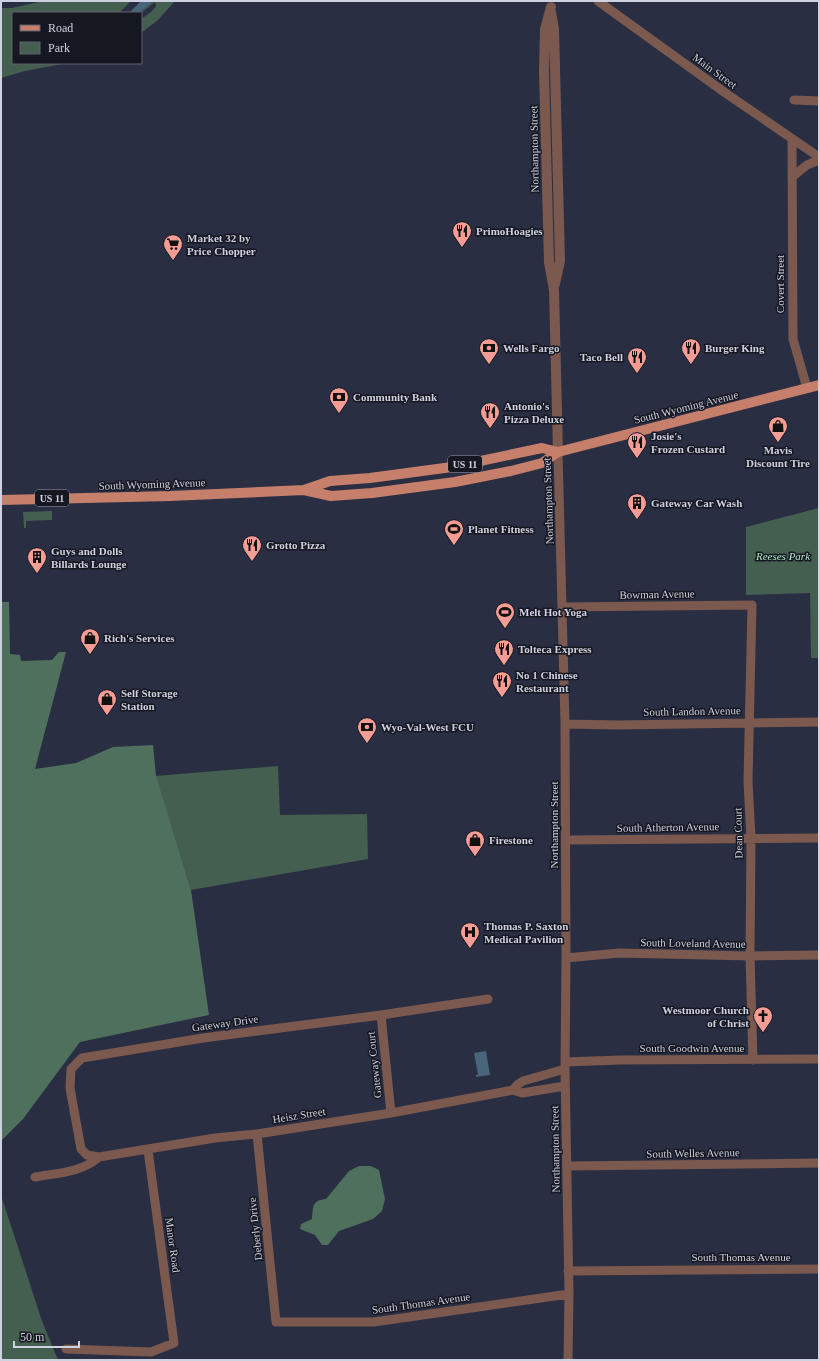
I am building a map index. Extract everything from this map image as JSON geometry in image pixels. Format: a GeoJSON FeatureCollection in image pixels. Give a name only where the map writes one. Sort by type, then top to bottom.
{"type":"FeatureCollection","features":[{"type":"Feature","properties":{"kind":"main road","name":"South Wyoming Avenue"},"geometry":{"type":"LineString","coordinates":[[1,500],[170,496],[304,490],[331,496],[372,493],[434,485],[480,477],[542,463],[558,452],[819,385]]}},
{"type":"Feature","properties":{"kind":"main road","name":"South Wyoming Avenue"},"geometry":{"type":"LineString","coordinates":[[304,490],[330,481],[370,478],[446,468],[542,448],[558,452]]}},
{"type":"Feature","properties":{"kind":"street","name":"Main Street"},"geometry":{"type":"LineString","coordinates":[[598,1],[819,159]]}},
{"type":"Feature","properties":{"kind":"street","name":"Northampton Street"},"geometry":{"type":"LineString","coordinates":[[551,4],[554,29],[560,262],[554,290],[565,724],[565,1086],[569,1294],[568,1360]]}},
{"type":"Feature","properties":{"kind":"street"},"geometry":{"type":"LineString","coordinates":[[794,100],[819,100]]}},
{"type":"Feature","properties":{"kind":"street","name":"Covert Street"},"geometry":{"type":"LineString","coordinates":[[792,140],[793,338],[807,388]]}},
{"type":"Feature","properties":{"kind":"street"},"geometry":{"type":"LineString","coordinates":[[792,177],[807,165],[819,159]]}},
{"type":"Feature","properties":{"kind":"street","name":"Bowman Avenue"},"geometry":{"type":"LineString","coordinates":[[563,607],[752,605]]}},
{"type":"Feature","properties":{"kind":"street","name":"Dean Court"},"geometry":{"type":"LineString","coordinates":[[752,605],[748,781],[751,838],[750,956],[753,1060]]}},
{"type":"Feature","properties":{"kind":"street","name":"South Landon Avenue"},"geometry":{"type":"LineString","coordinates":[[565,724],[618,725],[819,722]]}},
{"type":"Feature","properties":{"kind":"street","name":"South Atherton Avenue"},"geometry":{"type":"LineString","coordinates":[[566,840],[819,838]]}},
{"type":"Feature","properties":{"kind":"street","name":"South Loveland Avenue"},"geometry":{"type":"LineString","coordinates":[[566,958],[619,953],[750,956],[819,955]]}},
{"type":"Feature","properties":{"kind":"street","name":"Gateway Drive"},"geometry":{"type":"LineString","coordinates":[[98,1157],[87,1155],[81,1149],[70,1088],[71,1069],[82,1058],[203,1038],[381,1015],[488,999]]}},
{"type":"Feature","properties":{"kind":"street","name":"Gateway Court"},"geometry":{"type":"LineString","coordinates":[[381,1015],[391,1113]]}},
{"type":"Feature","properties":{"kind":"street","name":"South Goodwin Avenue"},"geometry":{"type":"LineString","coordinates":[[565,1065],[620,1060],[819,1059]]}},
{"type":"Feature","properties":{"kind":"street","name":"Heisz Street"},"geometry":{"type":"LineString","coordinates":[[35,1177],[78,1170],[92,1163],[98,1157],[215,1138],[257,1134],[391,1113],[513,1090],[523,1081],[565,1065]]}},
{"type":"Feature","properties":{"kind":"street"},"geometry":{"type":"LineString","coordinates":[[513,1090],[522,1093],[565,1086]]}},
{"type":"Feature","properties":{"kind":"street","name":"Deberly Drive"},"geometry":{"type":"LineString","coordinates":[[257,1134],[276,1322]]}},
{"type":"Feature","properties":{"kind":"street","name":"Manor Road"},"geometry":{"type":"LineString","coordinates":[[66,1349],[151,1352],[174,1343],[148,1150]]}},
{"type":"Feature","properties":{"kind":"street","name":"South Welles Avenue"},"geometry":{"type":"LineString","coordinates":[[567,1166],[819,1163]]}},
{"type":"Feature","properties":{"kind":"street","name":"South Thomas Avenue"},"geometry":{"type":"LineString","coordinates":[[568,1271],[819,1269]]}},
{"type":"Feature","properties":{"kind":"street","name":"South Thomas Avenue"},"geometry":{"type":"LineString","coordinates":[[276,1322],[374,1322],[569,1294]]}},
{"type":"Feature","properties":{"kind":"green space"},"geometry":{"type":"Polygon","coordinates":[[[43,1],[131,1],[120,12],[12,12],[12,64],[63,64],[25,71],[1,78],[1,8],[12,8],[43,1]]]}},
{"type":"Feature","properties":{"kind":"green space"},"geometry":{"type":"Polygon","coordinates":[[[153,1],[175,1],[158,20],[142,32],[142,18],[151,12],[156,6],[155,2],[142,12],[140,12],[153,1]]]}},
{"type":"Feature","properties":{"kind":"green space","name":"Reeses Park"},"geometry":{"type":"Polygon","coordinates":[[[819,508],[819,658],[811,658],[810,593],[746,595],[746,527],[819,508]]]}},
{"type":"Feature","properties":{"kind":"green space"},"geometry":{"type":"Polygon","coordinates":[[[52,511],[52,520],[26,521],[26,528],[24,528],[23,512],[52,511]]]}},
{"type":"Feature","properties":{"kind":"green space"},"geometry":{"type":"Polygon","coordinates":[[[1,602],[9,602],[10,654],[20,655],[21,661],[52,660],[59,652],[66,652],[35,769],[76,763],[113,747],[153,745],[156,776],[191,890],[209,1015],[80,1042],[23,1119],[1,1141],[1,602]]]}},
{"type":"Feature","properties":{"kind":"green space"},"geometry":{"type":"Polygon","coordinates":[[[278,766],[280,815],[367,814],[368,859],[191,890],[155,776],[278,766]]]}},
{"type":"Feature","properties":{"kind":"green space"},"geometry":{"type":"Polygon","coordinates":[[[359,1166],[371,1166],[379,1170],[385,1199],[382,1211],[373,1219],[339,1231],[328,1245],[322,1245],[315,1235],[300,1229],[301,1224],[312,1219],[314,1205],[318,1201],[326,1199],[349,1171],[359,1166]]]}},
{"type":"Feature","properties":{"kind":"green space"},"geometry":{"type":"Polygon","coordinates":[[[1,1195],[42,1321],[58,1360],[1,1360],[1,1195]]]}},
{"type":"Feature","properties":{"kind":"water"},"geometry":{"type":"Polygon","coordinates":[[[141,1],[153,1],[140,12],[130,12],[141,1]]]}},
{"type":"Feature","properties":{"kind":"water"},"geometry":{"type":"Polygon","coordinates":[[[486,1051],[490,1075],[476,1077],[478,1074],[474,1053],[486,1051]]]}},
{"type":"Feature","properties":{"kind":"place","name":"PrimoHoagies"},"geometry":{"type":"Point","coordinates":[462,248]}},
{"type":"Feature","properties":{"kind":"place","name":"Market 32 by Price Chopper"},"geometry":{"type":"Point","coordinates":[173,261]}},
{"type":"Feature","properties":{"kind":"place","name":"Wells Fargo"},"geometry":{"type":"Point","coordinates":[489,365]}},
{"type":"Feature","properties":{"kind":"place","name":"Burger King"},"geometry":{"type":"Point","coordinates":[691,365]}},
{"type":"Feature","properties":{"kind":"place","name":"Taco Bell"},"geometry":{"type":"Point","coordinates":[637,374]}},
{"type":"Feature","properties":{"kind":"place","name":"Community Bank"},"geometry":{"type":"Point","coordinates":[339,414]}},
{"type":"Feature","properties":{"kind":"place","name":"Antonio's Pizza Deluxe"},"geometry":{"type":"Point","coordinates":[490,429]}},
{"type":"Feature","properties":{"kind":"place","name":"Mavis Discount Tire"},"geometry":{"type":"Point","coordinates":[778,443]}},
{"type":"Feature","properties":{"kind":"place","name":"Josie's Frozen Custard"},"geometry":{"type":"Point","coordinates":[637,459]}},
{"type":"Feature","properties":{"kind":"place","name":"Gateway Car Wash"},"geometry":{"type":"Point","coordinates":[637,520]}},
{"type":"Feature","properties":{"kind":"place","name":"Planet Fitness"},"geometry":{"type":"Point","coordinates":[454,546]}},
{"type":"Feature","properties":{"kind":"place","name":"Grotto Pizza"},"geometry":{"type":"Point","coordinates":[252,562]}},
{"type":"Feature","properties":{"kind":"place","name":"Guys and Dolls Billards Lounge"},"geometry":{"type":"Point","coordinates":[37,574]}},
{"type":"Feature","properties":{"kind":"place","name":"Melt Hot Yoga"},"geometry":{"type":"Point","coordinates":[505,629]}},
{"type":"Feature","properties":{"kind":"place","name":"Rich's Services"},"geometry":{"type":"Point","coordinates":[90,655]}},
{"type":"Feature","properties":{"kind":"place","name":"Tolteca Express"},"geometry":{"type":"Point","coordinates":[504,666]}},
{"type":"Feature","properties":{"kind":"place","name":"No 1 Chinese Restaurant"},"geometry":{"type":"Point","coordinates":[502,698]}},
{"type":"Feature","properties":{"kind":"place","name":"Self Storage Station"},"geometry":{"type":"Point","coordinates":[107,716]}},
{"type":"Feature","properties":{"kind":"place","name":"Wyo-Val-West FCU"},"geometry":{"type":"Point","coordinates":[367,744]}},
{"type":"Feature","properties":{"kind":"place","name":"Firestone"},"geometry":{"type":"Point","coordinates":[475,857]}},
{"type":"Feature","properties":{"kind":"place","name":"Thomas P. Saxton Medical Pavilion"},"geometry":{"type":"Point","coordinates":[470,949]}},
{"type":"Feature","properties":{"kind":"place","name":"Westmoor Church of Christ"},"geometry":{"type":"Point","coordinates":[763,1033]}}]}
